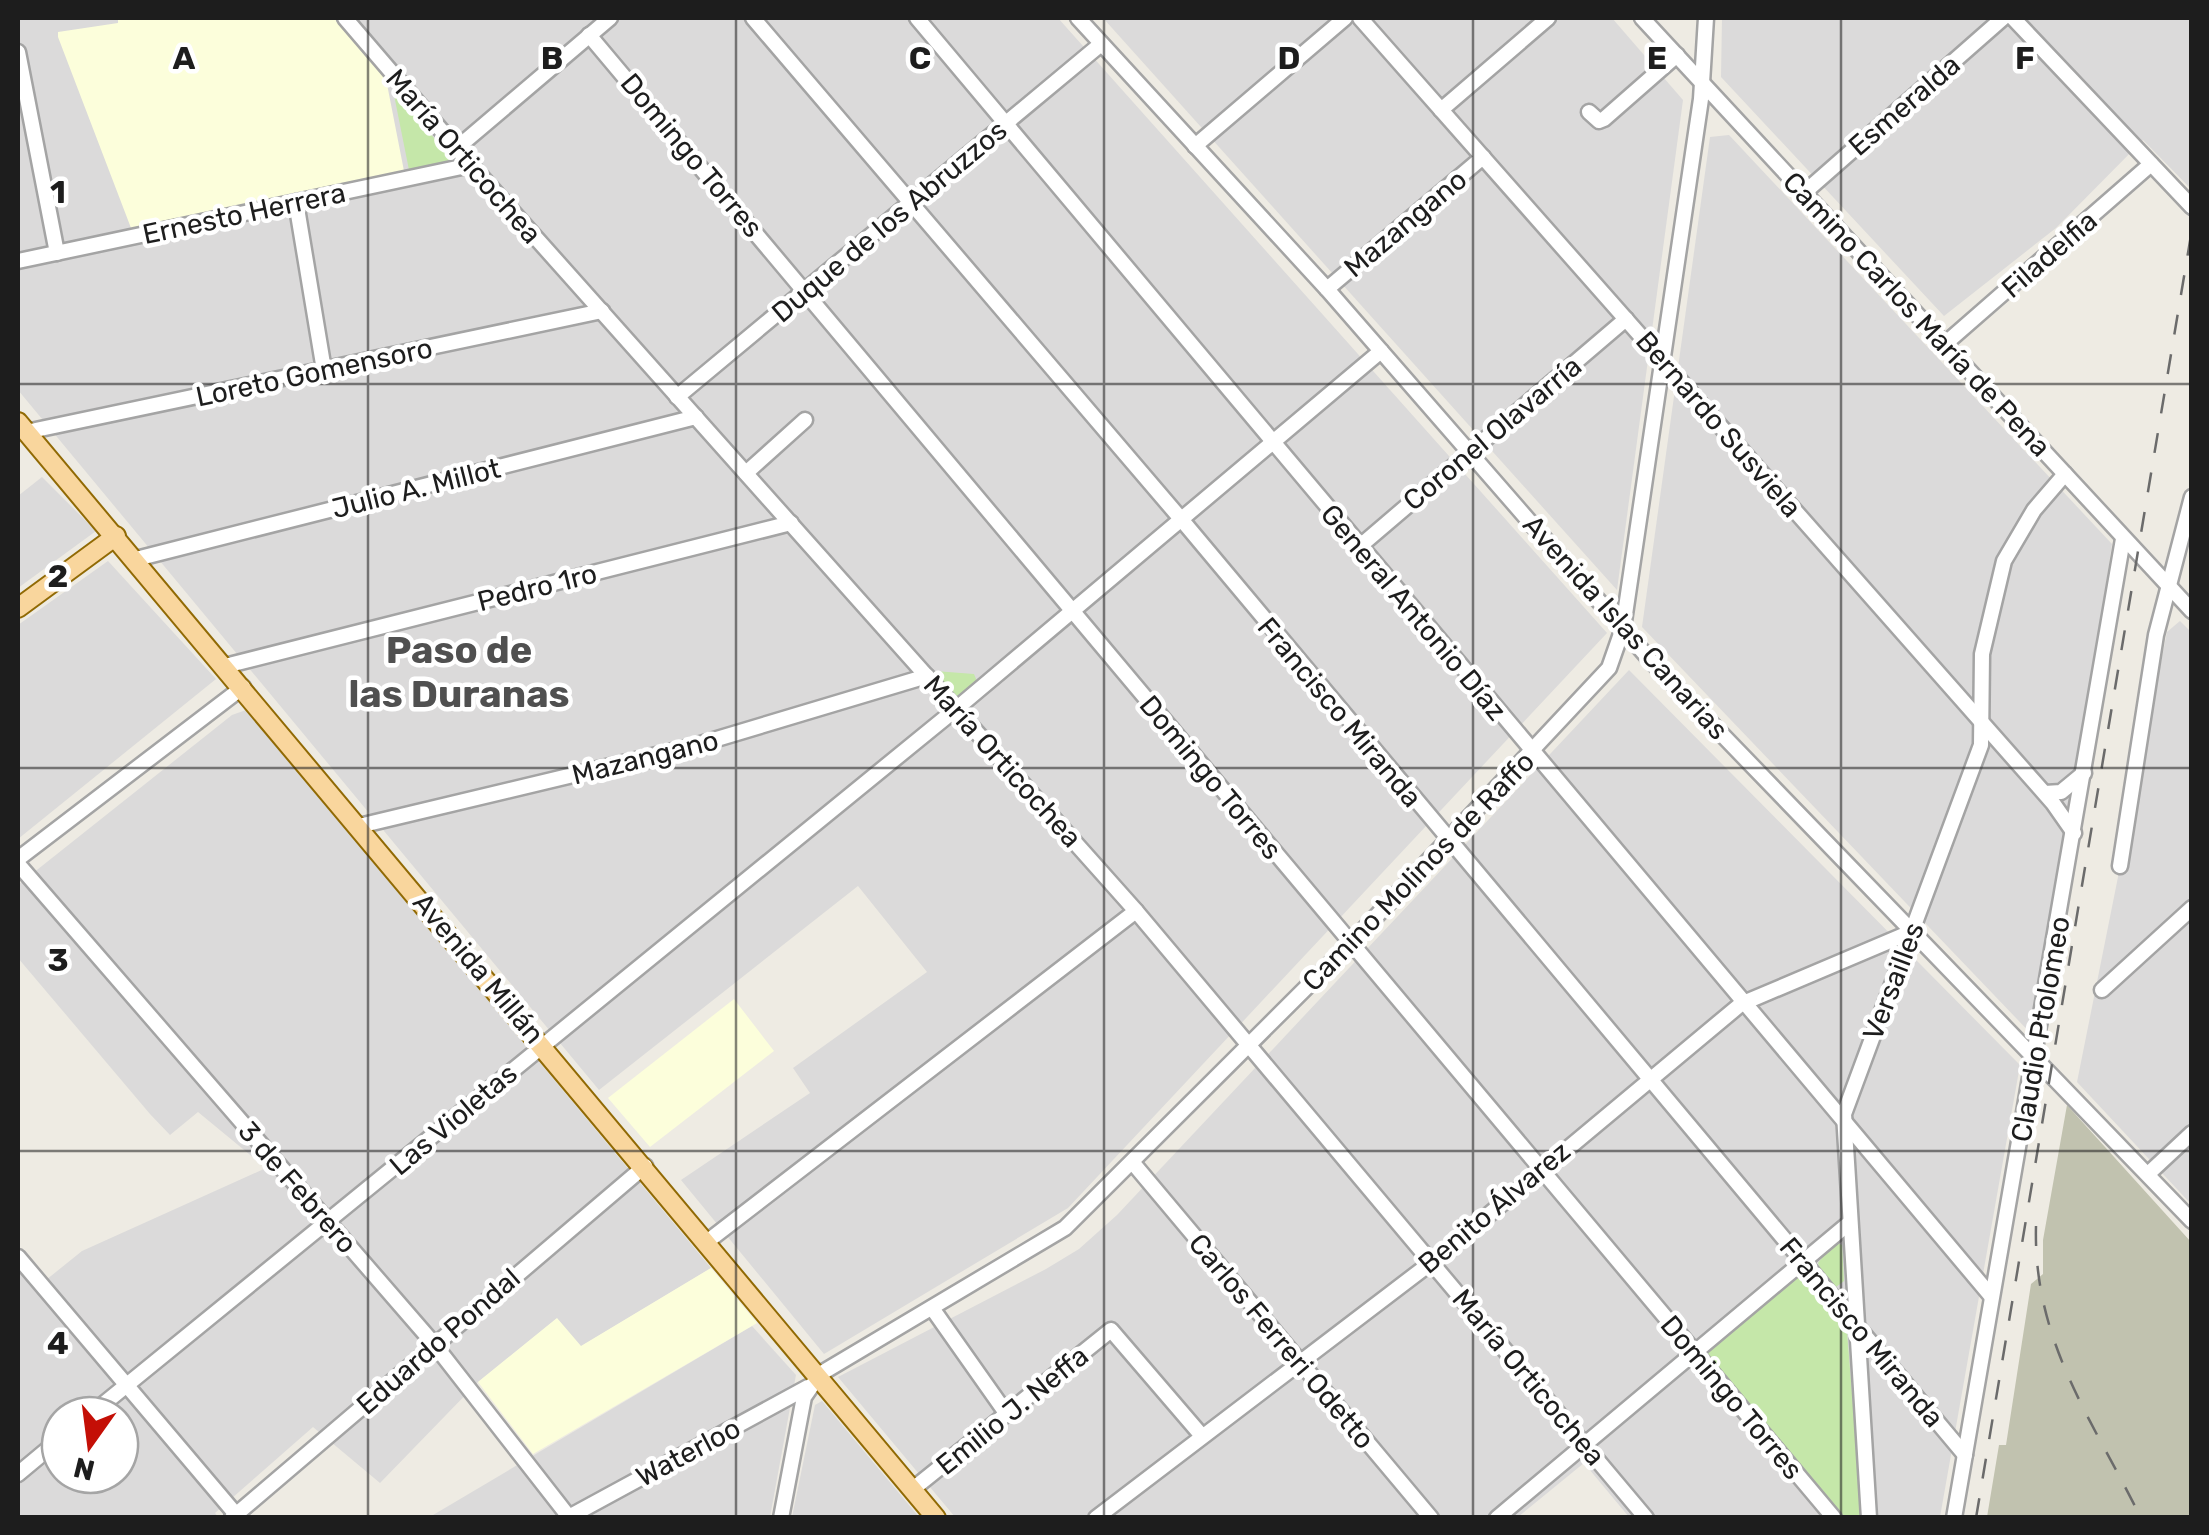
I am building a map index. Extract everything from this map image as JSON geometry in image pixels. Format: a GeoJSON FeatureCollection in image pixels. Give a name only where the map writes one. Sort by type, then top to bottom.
{"type":"FeatureCollection","features":[{"type":"Feature","properties":{"kind":"main road","name":"Avenida Millán"},"geometry":{"type":"LineString","coordinates":[[22,427],[708,1240],[814,1381],[936,1518]]}},
{"type":"Feature","properties":{"kind":"main road"},"geometry":{"type":"LineString","coordinates":[[18,608],[116,536]]}},
{"type":"Feature","properties":{"kind":"street","name":"María Orticochea"},"geometry":{"type":"LineString","coordinates":[[345,18],[470,165],[1136,912],[1646,1518]]}},
{"type":"Feature","properties":{"kind":"street"},"geometry":{"type":"LineString","coordinates":[[457,148],[610,18]]}},
{"type":"Feature","properties":{"kind":"street","name":"Francisco Miranda"},"geometry":{"type":"LineString","coordinates":[[753,18],[1181,519],[1447,842],[1965,1455]]}},
{"type":"Feature","properties":{"kind":"street","name":"General Antonio Díaz"},"geometry":{"type":"LineString","coordinates":[[917,18],[1844,1127],[1991,1296]]}},
{"type":"Feature","properties":{"kind":"street","name":"Avenida Islas Canarias"},"geometry":{"type":"LineString","coordinates":[[1078,18],[1327,290],[1623,628],[2192,1220]]}},
{"type":"Feature","properties":{"kind":"street"},"geometry":{"type":"LineString","coordinates":[[1194,146],[1345,18]]}},
{"type":"Feature","properties":{"kind":"street","name":"Bernardo Susviela"},"geometry":{"type":"LineString","coordinates":[[1360,18],[1982,722],[2074,834]]}},
{"type":"Feature","properties":{"kind":"street"},"geometry":{"type":"LineString","coordinates":[[1442,110],[1548,18]]}},
{"type":"Feature","properties":{"kind":"street","name":"Camino Carlos María de Pena"},"geometry":{"type":"LineString","coordinates":[[1642,18],[2192,611]]}},
{"type":"Feature","properties":{"kind":"street","name":"Camino Molinos de Raffo"},"geometry":{"type":"LineString","coordinates":[[814,1381],[1065,1228],[1350,944],[1609,668],[1623,628],[1663,361],[1703,82],[1706,18]]}},
{"type":"Feature","properties":{"kind":"street","name":"Esmeralda"},"geometry":{"type":"LineString","coordinates":[[1804,192],[2003,18]]}},
{"type":"Feature","properties":{"kind":"street"},"geometry":{"type":"LineString","coordinates":[[2013,18],[2192,207]]}},
{"type":"Feature","properties":{"kind":"street","name":"Domingo Torres"},"geometry":{"type":"LineString","coordinates":[[590,35],[1834,1518]]}},
{"type":"Feature","properties":{"kind":"street","name":"Duque de los Abruzzos"},"geometry":{"type":"LineString","coordinates":[[677,397],[1100,44]]}},
{"type":"Feature","properties":{"kind":"street"},"geometry":{"type":"LineString","coordinates":[[18,52],[56,253]]}},
{"type":"Feature","properties":{"kind":"street"},"geometry":{"type":"LineString","coordinates":[[1588,112],[1599,122],[1604,120],[1677,55]]}},
{"type":"Feature","properties":{"kind":"street","name":"Mazangano"},"geometry":{"type":"LineString","coordinates":[[1327,290],[1483,157]]}},
{"type":"Feature","properties":{"kind":"street","name":"Filadelfia"},"geometry":{"type":"LineString","coordinates":[[1946,343],[2151,164]]}},
{"type":"Feature","properties":{"kind":"street","name":"Ernesto Herrera"},"geometry":{"type":"LineString","coordinates":[[18,261],[470,165]]}},
{"type":"Feature","properties":{"kind":"street"},"geometry":{"type":"LineString","coordinates":[[296,202],[324,370]]}},
{"type":"Feature","properties":{"kind":"street","name":"Loreto Gomensoro"},"geometry":{"type":"LineString","coordinates":[[22,427],[602,312]]}},
{"type":"Feature","properties":{"kind":"street","name":"Coronel Olavarría"},"geometry":{"type":"LineString","coordinates":[[1359,547],[1626,319]]}},
{"type":"Feature","properties":{"kind":"street"},"geometry":{"type":"LineString","coordinates":[[956,709],[1381,351]]}},
{"type":"Feature","properties":{"kind":"street","name":"Julio A. Millot"},"geometry":{"type":"LineString","coordinates":[[136,559],[696,418]]}},
{"type":"Feature","properties":{"kind":"street"},"geometry":{"type":"LineString","coordinates":[[746,473],[805,420]]}},
{"type":"Feature","properties":{"kind":"street","name":"Versailles"},"geometry":{"type":"LineString","coordinates":[[1869,1518],[1848,1224],[1844,1127],[1850,1092],[1981,746],[1982,654],[2000,573],[2034,510],[2065,474]]}},
{"type":"Feature","properties":{"kind":"street"},"geometry":{"type":"LineString","coordinates":[[2120,866],[2168,584],[2192,497]]}},
{"type":"Feature","properties":{"kind":"street","name":"Pedro 1ro"},"geometry":{"type":"LineString","coordinates":[[225,666],[791,523]]}},
{"type":"Feature","properties":{"kind":"street","name":"Claudio Ptolomeo"},"geometry":{"type":"LineString","coordinates":[[1954,1518],[2123,540]]}},
{"type":"Feature","properties":{"kind":"street","name":"Mazangano"},"geometry":{"type":"LineString","coordinates":[[359,826],[690,748],[927,676]]}},
{"type":"Feature","properties":{"kind":"street"},"geometry":{"type":"LineString","coordinates":[[18,862],[242,687]]}},
{"type":"Feature","properties":{"kind":"street","name":"Las Violetas"},"geometry":{"type":"LineString","coordinates":[[115,1395],[956,709]]}},
{"type":"Feature","properties":{"kind":"street"},"geometry":{"type":"LineString","coordinates":[[2045,794],[2061,792],[2084,772]]}},
{"type":"Feature","properties":{"kind":"street","name":"3 de Febrero"},"geometry":{"type":"LineString","coordinates":[[18,862],[434,1344],[568,1517]]}},
{"type":"Feature","properties":{"kind":"street"},"geometry":{"type":"LineString","coordinates":[[2102,990],[2192,908]]}},
{"type":"Feature","properties":{"kind":"street"},"geometry":{"type":"LineString","coordinates":[[708,1240],[1136,912]]}},
{"type":"Feature","properties":{"kind":"street","name":"Benito Álvarez"},"geometry":{"type":"LineString","coordinates":[[1096,1518],[1432,1262],[1741,1004],[1912,932]]}},
{"type":"Feature","properties":{"kind":"street"},"geometry":{"type":"LineString","coordinates":[[2148,1174],[2192,1133]]}},
{"type":"Feature","properties":{"kind":"street","name":"Carlos Ferreri Odetto"},"geometry":{"type":"LineString","coordinates":[[1133,1163],[1430,1518]]}},
{"type":"Feature","properties":{"kind":"street","name":"Eduardo Pondal"},"geometry":{"type":"LineString","coordinates":[[236,1516],[645,1166]]}},
{"type":"Feature","properties":{"kind":"street"},"geometry":{"type":"LineString","coordinates":[[1497,1518],[1848,1224]]}},
{"type":"Feature","properties":{"kind":"street"},"geometry":{"type":"LineString","coordinates":[[18,1257],[236,1516]]}},
{"type":"Feature","properties":{"kind":"street"},"geometry":{"type":"LineString","coordinates":[[932,1308],[1006,1413]]}},
{"type":"Feature","properties":{"kind":"street","name":"Emilio J. Neffa"},"geometry":{"type":"LineString","coordinates":[[913,1489],[1111,1330],[1202,1436]]}},
{"type":"Feature","properties":{"kind":"street"},"geometry":{"type":"LineString","coordinates":[[781,1518],[814,1381]]}},
{"type":"Feature","properties":{"kind":"street","name":"Waterloo"},"geometry":{"type":"LineString","coordinates":[[568,1517],[814,1381]]}},
{"type":"Feature","properties":{"kind":"street"},"geometry":{"type":"LineString","coordinates":[[18,1474],[40,1456]]}},
{"type":"Feature","properties":{"kind":"shaded area"},"geometry":{"type":"Polygon","coordinates":[[[18,18],[1058,18],[1607,633],[1068,1208],[824,1354],[681,1180],[810,1093],[793,1068],[927,972],[858,886],[599,1090],[18,390],[18,18]]]}},
{"type":"Feature","properties":{"kind":"shaded area"},"geometry":{"type":"Polygon","coordinates":[[[118,18],[334,18],[386,79],[404,171],[131,228],[58,37],[58,32],[118,23],[118,18]]]}},
{"type":"Feature","properties":{"kind":"shaded area"},"geometry":{"type":"Polygon","coordinates":[[[1103,18],[1612,18],[1683,100],[1617,590],[1103,18]]]}},
{"type":"Feature","properties":{"kind":"shaded area"},"geometry":{"type":"Polygon","coordinates":[[[1722,18],[2191,18],[2191,189],[2143,140],[2056,228],[1944,316],[1721,77],[1722,18]]]}},
{"type":"Feature","properties":{"kind":"shaded area"},"geometry":{"type":"Polygon","coordinates":[[[1729,135],[2112,544],[2038,1041],[1642,627],[1710,137],[1729,135]]]}},
{"type":"Feature","properties":{"kind":"shaded area"},"geometry":{"type":"Polygon","coordinates":[[[42,477],[96,531],[18,588],[18,496],[42,477]]]}},
{"type":"Feature","properties":{"kind":"shaded area"},"geometry":{"type":"Polygon","coordinates":[[[108,561],[216,679],[18,839],[18,625],[108,561]]]}},
{"type":"Feature","properties":{"kind":"shaded area"},"geometry":{"type":"Polygon","coordinates":[[[2180,621],[2192,633],[2191,1204],[2077,1082],[2167,632],[2180,621]]]}},
{"type":"Feature","properties":{"kind":"shaded area"},"geometry":{"type":"Polygon","coordinates":[[[1629,670],[2020,1065],[1940,1517],[1629,1517],[1584,1463],[1518,1517],[955,1517],[838,1377],[1079,1249],[1117,1215],[1629,670]]]}},
{"type":"Feature","properties":{"kind":"shaded area"},"geometry":{"type":"Polygon","coordinates":[[[246,710],[711,1268],[580,1347],[556,1319],[478,1382],[380,1483],[313,1427],[215,1513],[218,1517],[18,1518],[18,1259],[41,1284],[82,1251],[266,1168],[198,1112],[170,1135],[150,1114],[18,958],[18,885],[232,715],[246,710]]]}},
{"type":"Feature","properties":{"kind":"shaded area"},"geometry":{"type":"Polygon","coordinates":[[[734,999],[774,1051],[650,1147],[608,1098],[734,999]]]}},
{"type":"Feature","properties":{"kind":"shaded area"},"geometry":{"type":"Polygon","coordinates":[[[2067,1105],[2191,1242],[2191,1517],[1987,1517],[1999,1445],[2006,1445],[2031,1284],[2043,1274],[2043,1240],[2067,1105]]]}},
{"type":"Feature","properties":{"kind":"shaded area"},"geometry":{"type":"Polygon","coordinates":[[[711,1268],[757,1323],[533,1454],[478,1382],[557,1318],[581,1346],[711,1268]]]}},
{"type":"Feature","properties":{"kind":"shaded area"},"geometry":{"type":"Polygon","coordinates":[[[752,1326],[796,1375],[770,1517],[428,1518],[752,1326]]]}},
{"type":"Feature","properties":{"kind":"shaded area"},"geometry":{"type":"Polygon","coordinates":[[[822,1401],[919,1517],[792,1517],[815,1405],[822,1401]]]}},
{"type":"Feature","properties":{"kind":"green space"},"geometry":{"type":"Polygon","coordinates":[[[393,90],[452,159],[449,162],[409,170],[393,90]]]}},
{"type":"Feature","properties":{"kind":"green space"},"geometry":{"type":"Polygon","coordinates":[[[930,672],[974,674],[978,684],[957,699],[930,672]]]}},
{"type":"Feature","properties":{"kind":"green space"},"geometry":{"type":"Polygon","coordinates":[[[1834,1242],[1842,1245],[1844,1281],[1836,1287],[1821,1273],[1818,1263],[1834,1242]]]}},
{"type":"Feature","properties":{"kind":"green space"},"geometry":{"type":"Polygon","coordinates":[[[1800,1276],[1829,1298],[1847,1332],[1862,1517],[1839,1517],[1707,1356],[1708,1349],[1791,1278],[1800,1276]]]}},
{"type":"Feature","properties":{"kind":"railway"},"geometry":{"type":"LineString","coordinates":[[1976,1518],[2192,229]]}},
{"type":"Feature","properties":{"kind":"railway"},"geometry":{"type":"LineString","coordinates":[[2036,1226],[2044,1306],[2055,1343],[2085,1412],[2141,1518]]}},
{"type":"Feature","properties":{"kind":"district","name":"Paso de las Duranas"},"geometry":{"type":"Point","coordinates":[459,672]}}]}
